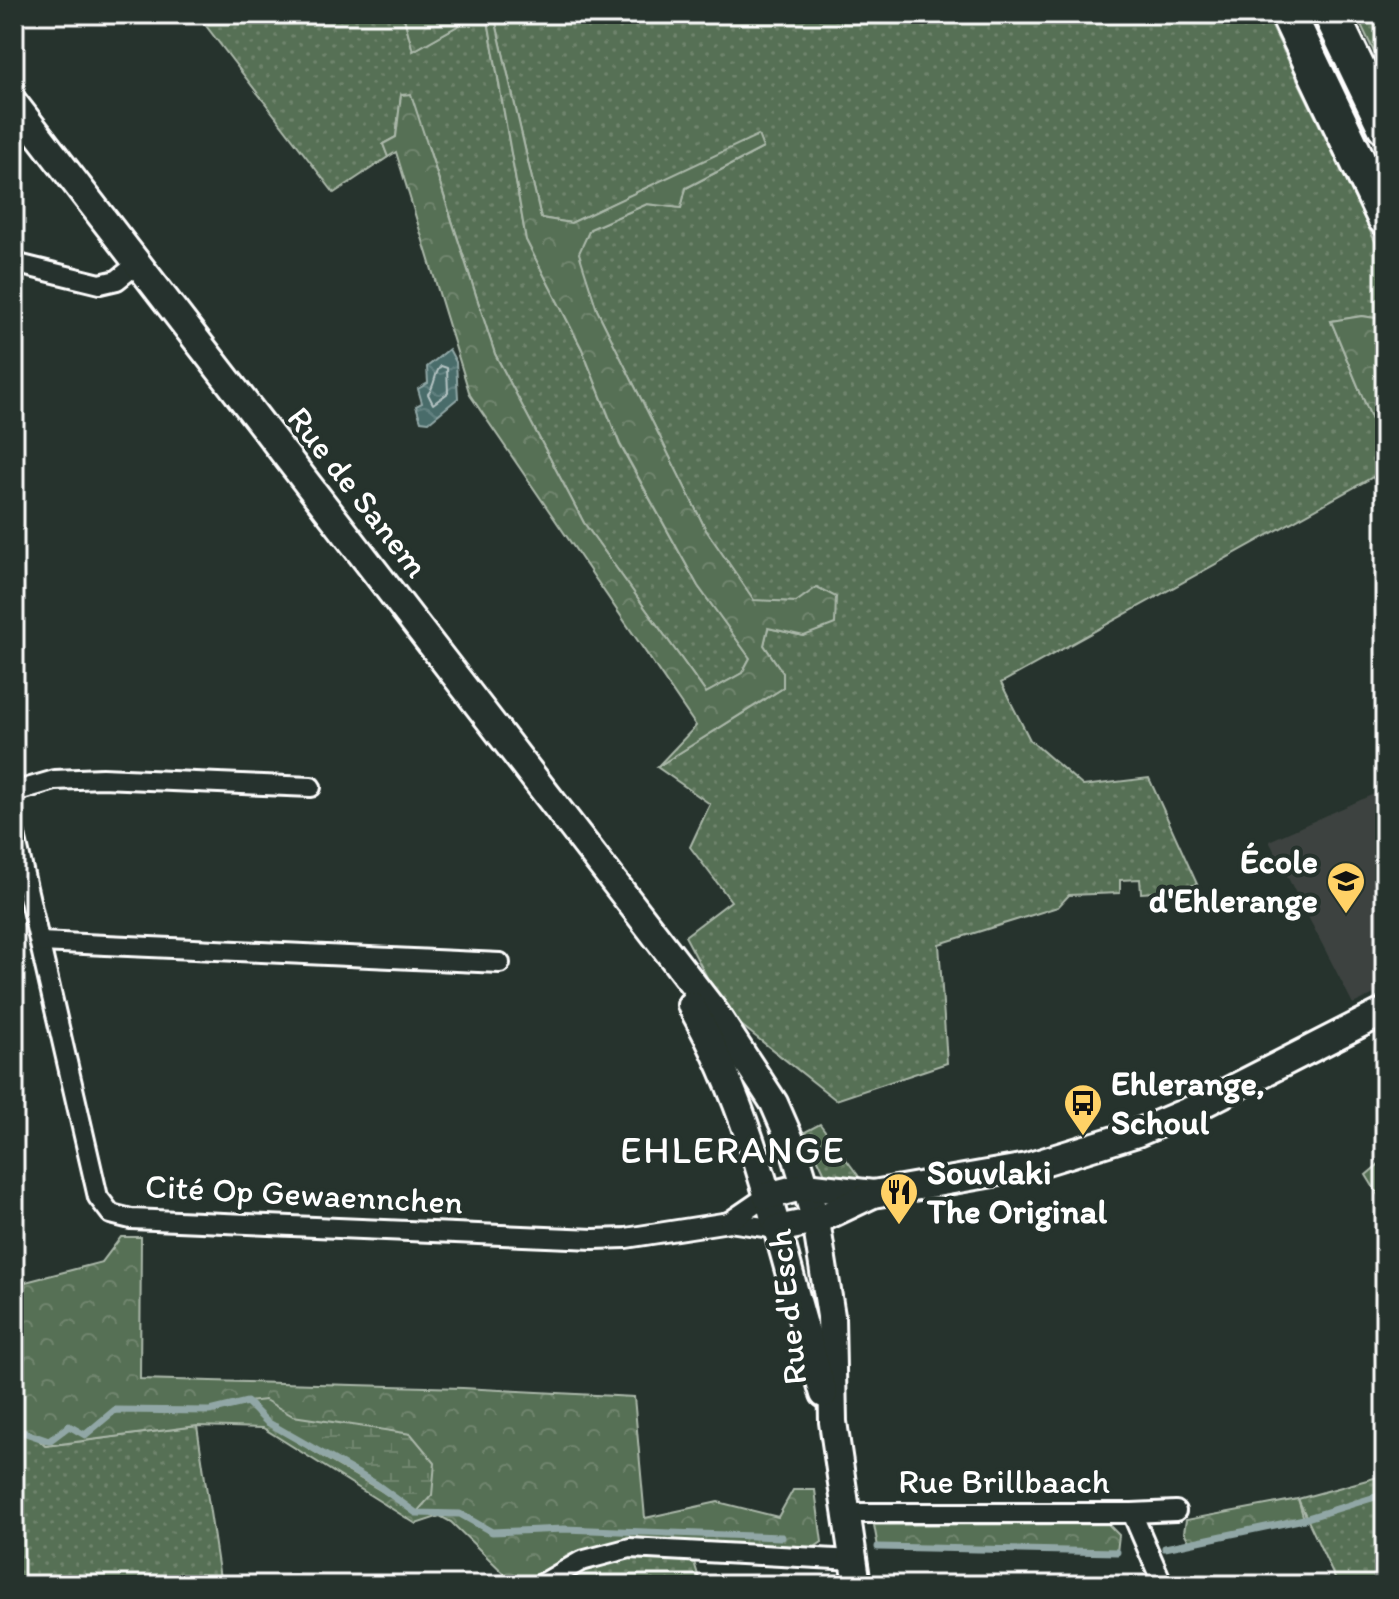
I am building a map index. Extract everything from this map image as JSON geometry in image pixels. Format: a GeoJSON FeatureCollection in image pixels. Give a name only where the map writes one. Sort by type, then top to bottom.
{"type":"FeatureCollection","features":[{"type":"Feature","properties":{"kind":"highway"},"geometry":{"type":"LineString","coordinates":[[1288,14],[1385,218]]}},
{"type":"Feature","properties":{"kind":"highway"},"geometry":{"type":"LineString","coordinates":[[1331,14],[1385,126]]}},
{"type":"Feature","properties":{"kind":"main road","name":"Rue de Sanem"},"geometry":{"type":"LineString","coordinates":[[14,103],[760,1077],[794,1149],[806,1186]]}},
{"type":"Feature","properties":{"kind":"main road","name":"Rue de Sanem"},"geometry":{"type":"LineString","coordinates":[[646,925],[712,1042],[732,1088],[767,1196]]}},
{"type":"Feature","properties":{"kind":"main road"},"geometry":{"type":"LineString","coordinates":[[777,1229],[816,1221],[873,1194],[1027,1167],[1137,1133],[1191,1110],[1385,1011]]}},
{"type":"Feature","properties":{"kind":"main road"},"geometry":{"type":"LineString","coordinates":[[767,1196],[806,1186],[873,1194]]}},
{"type":"Feature","properties":{"kind":"main road","name":"Rue d'Esch"},"geometry":{"type":"LineString","coordinates":[[806,1186],[816,1221],[831,1316],[833,1422],[855,1573]]}},
{"type":"Feature","properties":{"kind":"main road","name":"Rue d'Esch"},"geometry":{"type":"LineString","coordinates":[[767,1196],[833,1422]]}},
{"type":"Feature","properties":{"kind":"street"},"geometry":{"type":"LineString","coordinates":[[14,263],[100,284],[117,280],[137,264]]}},
{"type":"Feature","properties":{"kind":"street"},"geometry":{"type":"LineString","coordinates":[[14,792],[55,780],[102,778],[311,787]]}},
{"type":"Feature","properties":{"kind":"street","name":"Cité Op Gewaennchen"},"geometry":{"type":"LineString","coordinates":[[14,831],[98,1197],[111,1214],[131,1219],[594,1239],[626,1238],[729,1222],[777,1229]]}},
{"type":"Feature","properties":{"kind":"street"},"geometry":{"type":"LineString","coordinates":[[40,942],[500,963]]}},
{"type":"Feature","properties":{"kind":"street","name":"Cité Op Gewaennchen"},"geometry":{"type":"LineString","coordinates":[[729,1222],[767,1196]]}},
{"type":"Feature","properties":{"kind":"street"},"geometry":{"type":"LineString","coordinates":[[1132,1513],[1176,1511]]}},
{"type":"Feature","properties":{"kind":"street","name":"Rue Brillbaach"},"geometry":{"type":"LineString","coordinates":[[846,1513],[1132,1513],[1163,1585]]}},
{"type":"Feature","properties":{"kind":"street"},"geometry":{"type":"LineString","coordinates":[[540,1585],[581,1561],[630,1548],[855,1573]]}},
{"type":"Feature","properties":{"kind":"shaded area","name":"École d'Ehlerange"},"geometry":{"type":"Polygon","coordinates":[[[1385,789],[1385,989],[1353,1004],[1269,841],[1385,789]]]}},
{"type":"Feature","properties":{"kind":"green space"},"geometry":{"type":"Polygon","coordinates":[[[197,14],[403,14],[413,51],[461,24],[459,14],[487,14],[526,240],[582,349],[620,445],[698,586],[750,658],[742,673],[706,693],[584,523],[495,354],[429,149],[401,95],[396,137],[383,144],[388,157],[334,193],[197,14]]]}},
{"type":"Feature","properties":{"kind":"green space"},"geometry":{"type":"Polygon","coordinates":[[[403,14],[459,14],[461,24],[413,51],[403,14]]]}},
{"type":"Feature","properties":{"kind":"green space"},"geometry":{"type":"Polygon","coordinates":[[[487,14],[494,14],[541,218],[571,223],[758,135],[763,148],[686,188],[681,208],[647,204],[590,229],[579,253],[597,310],[706,530],[754,600],[796,602],[817,587],[836,597],[835,624],[804,636],[768,628],[764,645],[783,673],[783,688],[657,767],[696,726],[470,395],[396,152],[388,157],[383,144],[396,137],[401,95],[411,94],[495,354],[584,523],[706,693],[742,673],[750,658],[698,586],[620,444],[582,349],[526,240],[487,14]]]}},
{"type":"Feature","properties":{"kind":"green space"},"geometry":{"type":"Polygon","coordinates":[[[494,14],[1266,14],[1385,262],[1385,325],[1382,319],[1362,316],[1331,321],[1385,451],[1385,501],[1373,477],[1001,683],[1030,740],[1083,786],[1149,778],[1197,884],[1173,891],[1141,893],[1140,879],[1120,880],[1120,893],[1069,895],[1058,907],[939,944],[947,1063],[836,1100],[726,1013],[685,936],[731,901],[690,847],[710,804],[657,767],[783,688],[783,673],[764,645],[768,628],[804,636],[796,602],[754,601],[706,530],[597,310],[578,253],[590,229],[647,204],[681,208],[686,188],[763,148],[758,136],[571,223],[541,218],[494,14]]]}},
{"type":"Feature","properties":{"kind":"green space"},"geometry":{"type":"Polygon","coordinates":[[[1356,14],[1385,14],[1385,75],[1356,14]]]}},
{"type":"Feature","properties":{"kind":"green space"},"geometry":{"type":"Polygon","coordinates":[[[1362,316],[1382,319],[1385,325],[1385,451],[1331,321],[1362,316]]]}},
{"type":"Feature","properties":{"kind":"green space"},"geometry":{"type":"Polygon","coordinates":[[[820,1124],[860,1178],[838,1182],[825,1174],[805,1132],[820,1124]]]}},
{"type":"Feature","properties":{"kind":"green space"},"geometry":{"type":"Polygon","coordinates":[[[1385,1159],[1385,1206],[1366,1175],[1385,1159]]]}},
{"type":"Feature","properties":{"kind":"green space"},"geometry":{"type":"Polygon","coordinates":[[[121,1237],[141,1237],[140,1379],[463,1388],[634,1397],[645,1518],[718,1502],[778,1517],[793,1490],[815,1490],[822,1542],[800,1557],[630,1548],[540,1585],[516,1585],[451,1522],[440,1516],[416,1524],[263,1428],[197,1426],[45,1446],[37,1438],[14,1429],[14,1285],[102,1262],[121,1237]]]}},
{"type":"Feature","properties":{"kind":"green space"},"geometry":{"type":"Polygon","coordinates":[[[265,1400],[293,1416],[411,1434],[435,1463],[432,1495],[416,1513],[307,1447],[247,1402],[265,1400]]]}},
{"type":"Feature","properties":{"kind":"green space"},"geometry":{"type":"Polygon","coordinates":[[[197,1426],[221,1585],[14,1585],[14,1429],[37,1438],[46,1446],[197,1426]]]}},
{"type":"Feature","properties":{"kind":"green space"},"geometry":{"type":"Polygon","coordinates":[[[1385,1475],[1385,1585],[1338,1585],[1298,1499],[1385,1475]]]}},
{"type":"Feature","properties":{"kind":"green space"},"geometry":{"type":"Polygon","coordinates":[[[1298,1499],[1304,1519],[1190,1543],[1184,1532],[1186,1520],[1298,1499]]]}},
{"type":"Feature","properties":{"kind":"green space"},"geometry":{"type":"Polygon","coordinates":[[[1108,1524],[1119,1535],[1117,1552],[878,1547],[874,1525],[1108,1524]]]}},
{"type":"Feature","properties":{"kind":"green space"},"geometry":{"type":"Polygon","coordinates":[[[630,1548],[691,1552],[701,1585],[542,1585],[630,1548]]]}},
{"type":"Feature","properties":{"kind":"water"},"geometry":{"type":"Polygon","coordinates":[[[449,349],[456,362],[458,398],[429,422],[421,421],[416,406],[422,403],[418,389],[428,383],[427,367],[449,349]]]}},
{"type":"Feature","properties":{"kind":"waterway"},"geometry":{"type":"LineString","coordinates":[[14,1429],[49,1441],[69,1426],[85,1435],[115,1410],[210,1411],[247,1402],[267,1422],[376,1484],[416,1513],[460,1514],[492,1532],[564,1529],[782,1537]]}},
{"type":"Feature","properties":{"kind":"waterway"},"geometry":{"type":"LineString","coordinates":[[1165,1548],[1304,1519],[1385,1494]]}},
{"type":"Feature","properties":{"kind":"waterway"},"geometry":{"type":"LineString","coordinates":[[878,1547],[1117,1552]]}},
{"type":"Feature","properties":{"kind":"place","name":"École d'Ehlerange"},"geometry":{"type":"Point","coordinates":[1346,915]}},
{"type":"Feature","properties":{"kind":"place","name":"Ehlerange, Schoul"},"geometry":{"type":"Point","coordinates":[1083,1137]}},
{"type":"Feature","properties":{"kind":"place","name":"Souvlaki The Original"},"geometry":{"type":"Point","coordinates":[899,1226]}},
{"type":"Feature","properties":{"kind":"district","name":"EHLERANGE"},"geometry":{"type":"Point","coordinates":[733,1150]}}]}
